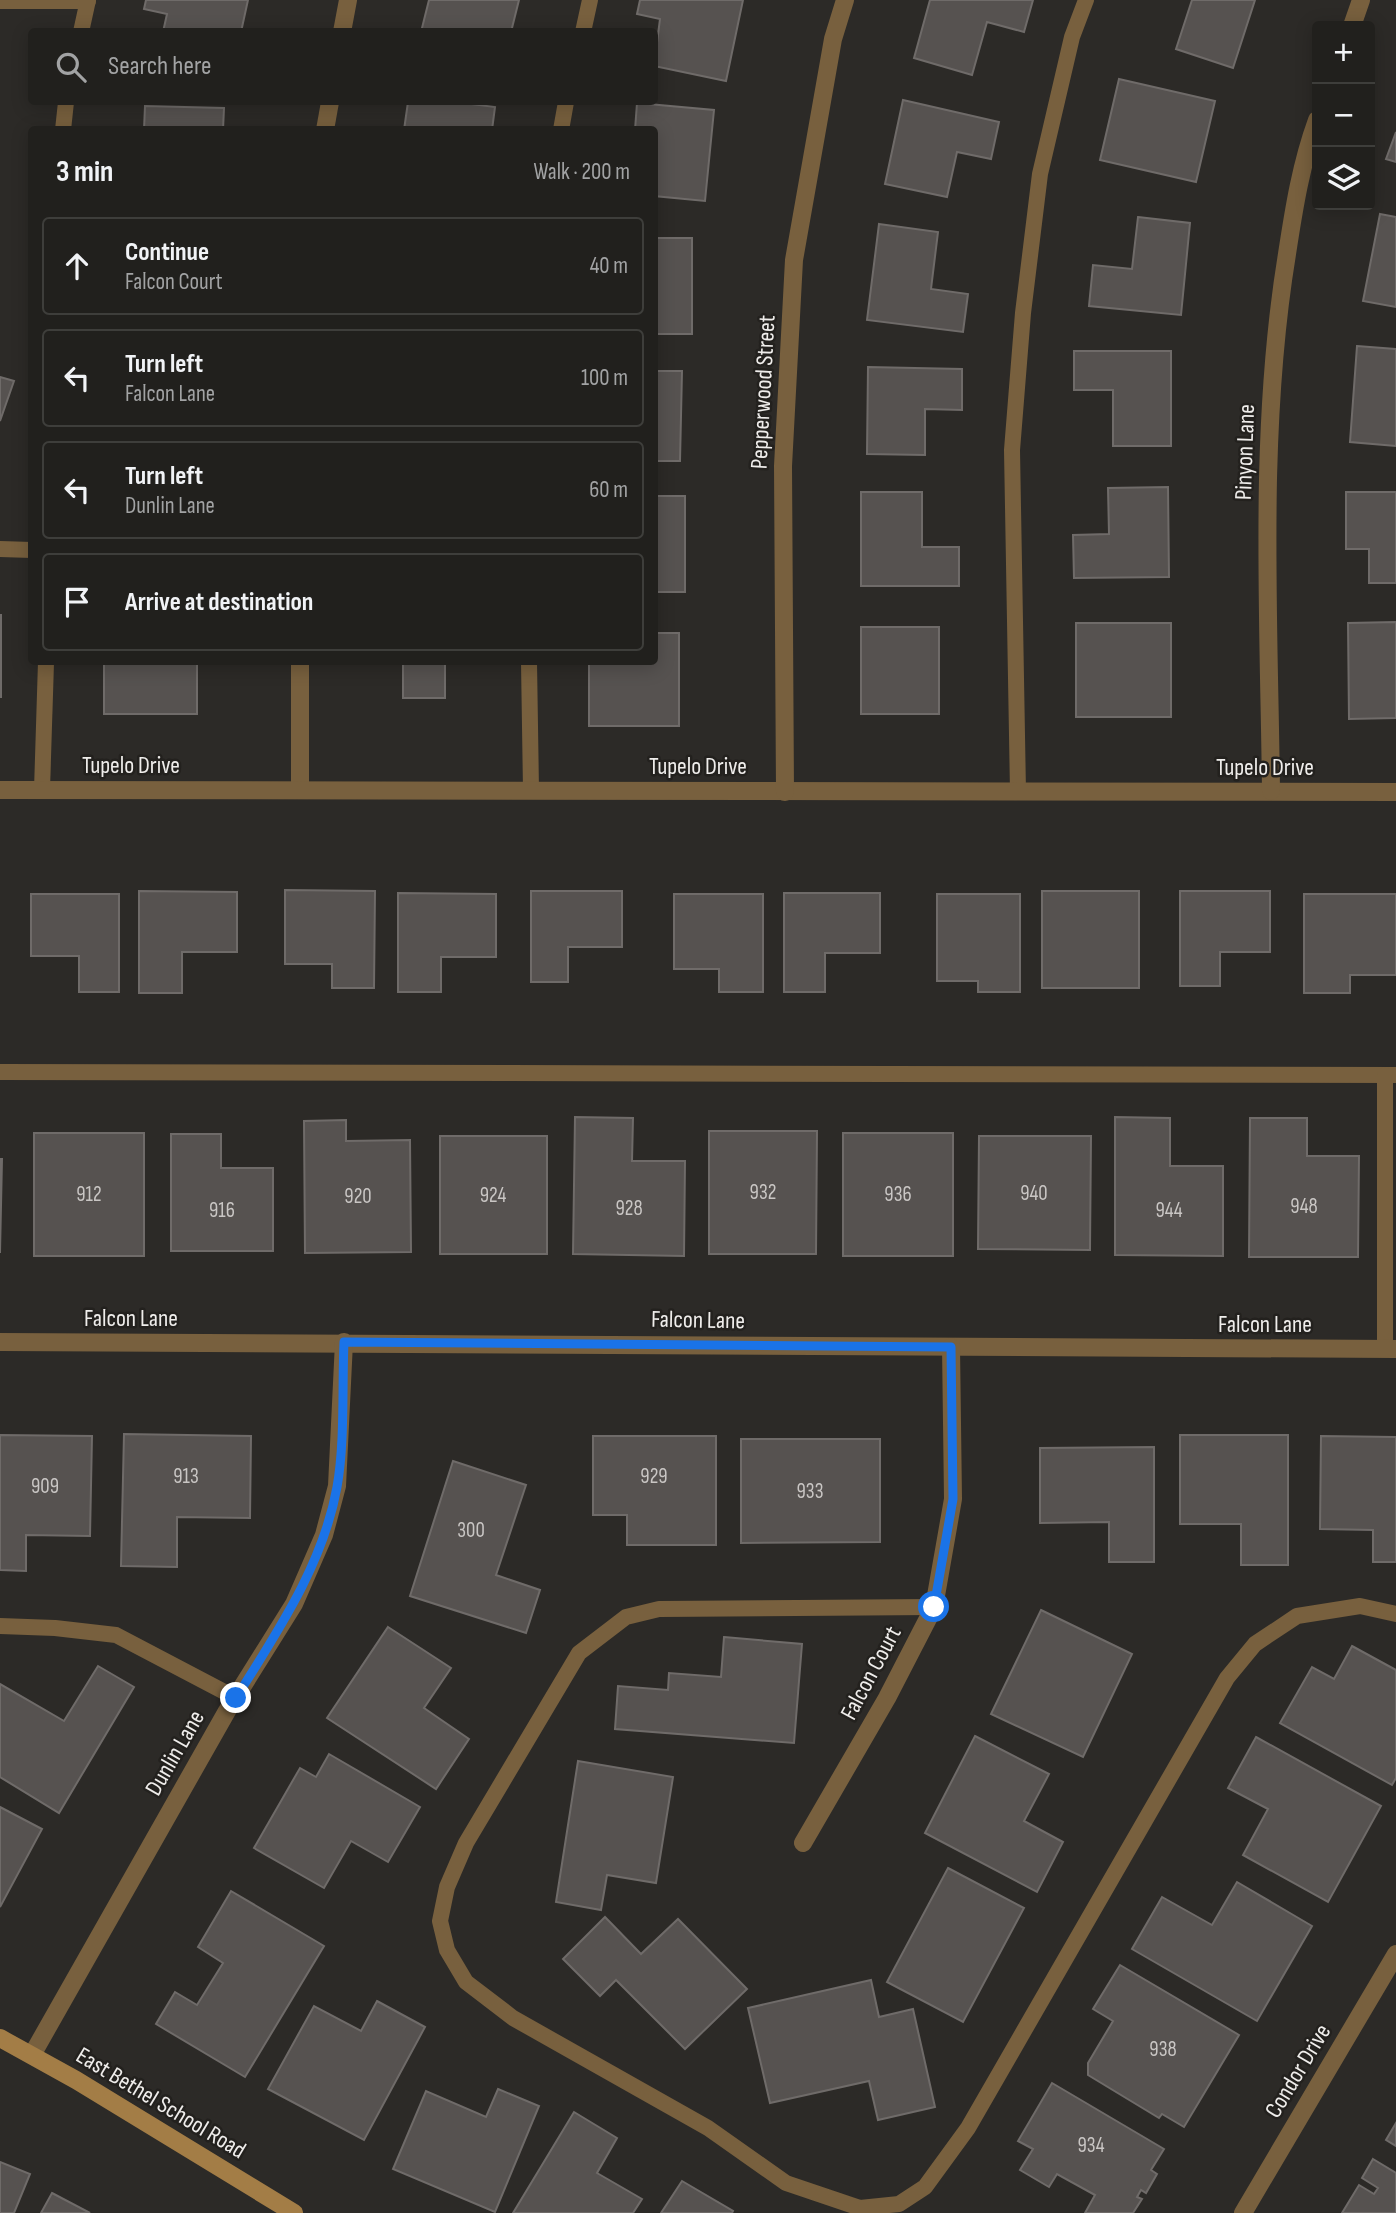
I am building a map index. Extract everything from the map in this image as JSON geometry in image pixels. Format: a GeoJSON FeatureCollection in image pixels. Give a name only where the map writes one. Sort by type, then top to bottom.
{"type":"FeatureCollection","features":[{"type":"Feature","properties":{"kind":"street"},"geometry":{"type":"LineString","coordinates":[[343,28],[348,0]]}},
{"type":"Feature","properties":{"kind":"street","name":"Pepperwood Street"},"geometry":{"type":"LineString","coordinates":[[785,792],[783,466],[794,260],[833,39],[845,0]]}},
{"type":"Feature","properties":{"kind":"street"},"geometry":{"type":"LineString","coordinates":[[1354,21],[1361,0]]}},
{"type":"Feature","properties":{"kind":"street"},"geometry":{"type":"LineString","coordinates":[[326,126],[329,105]]}},
{"type":"Feature","properties":{"kind":"street","name":"Pinyon Lane"},"geometry":{"type":"LineString","coordinates":[[1271,791],[1268,469],[1276,320],[1302,162],[1312,134]]}},
{"type":"Feature","properties":{"kind":"street"},"geometry":{"type":"LineString","coordinates":[[300,665],[300,788]]}},
{"type":"Feature","properties":{"kind":"street","name":"Tupelo Drive"},"geometry":{"type":"LineString","coordinates":[[0,790],[300,788],[785,792],[1396,792]]}},
{"type":"Feature","properties":{"kind":"street","name":"Falcon Lane"},"geometry":{"type":"LineString","coordinates":[[0,1342],[1391,1349]]}},
{"type":"Feature","properties":{"kind":"street","name":"Dunlin Lane"},"geometry":{"type":"LineString","coordinates":[[32,2055],[236,1698],[294,1604],[324,1535],[337,1486],[344,1342]]}},
{"type":"Feature","properties":{"kind":"street","name":"Falcon Court"},"geometry":{"type":"LineString","coordinates":[[803,1843],[887,1698],[934,1607],[953,1499],[951,1347]]}},
{"type":"Feature","properties":{"kind":"street","name":"Condor Drive"},"geometry":{"type":"LineString","coordinates":[[1242,2213],[1396,1954]]}},
{"type":"Feature","properties":{"kind":"street","name":"East Bethel School Road"},"geometry":{"type":"LineString","coordinates":[[0,2038],[294,2213]]}},
{"type":"Feature","properties":{"kind":"lane"},"geometry":{"type":"LineString","coordinates":[[0,1],[88,0],[82,28]]}},
{"type":"Feature","properties":{"kind":"lane"},"geometry":{"type":"LineString","coordinates":[[584,28],[590,0]]}},
{"type":"Feature","properties":{"kind":"lane"},"geometry":{"type":"LineString","coordinates":[[1018,792],[1012,450],[1023,313],[1040,174],[1072,37],[1086,0]]}},
{"type":"Feature","properties":{"kind":"lane"},"geometry":{"type":"LineString","coordinates":[[63,126],[66,105]]}},
{"type":"Feature","properties":{"kind":"lane"},"geometry":{"type":"LineString","coordinates":[[562,126],[565,105]]}},
{"type":"Feature","properties":{"kind":"lane"},"geometry":{"type":"LineString","coordinates":[[0,549],[28,550]]}},
{"type":"Feature","properties":{"kind":"lane"},"geometry":{"type":"LineString","coordinates":[[42,790],[46,665]]}},
{"type":"Feature","properties":{"kind":"lane"},"geometry":{"type":"LineString","coordinates":[[529,665],[531,790]]}},
{"type":"Feature","properties":{"kind":"lane"},"geometry":{"type":"LineString","coordinates":[[0,1072],[1391,1075],[1391,1349]]}},
{"type":"Feature","properties":{"kind":"lane"},"geometry":{"type":"LineString","coordinates":[[934,1607],[659,1609],[626,1617],[579,1653],[466,1843],[447,1887],[440,1921],[447,1950],[466,1982],[513,2018],[708,2128],[786,2183],[860,2208],[899,2204],[925,2187],[968,2128],[1227,1678],[1255,1644],[1297,1616],[1360,1605],[1396,1615]]}},
{"type":"Feature","properties":{"kind":"lane"},"geometry":{"type":"LineString","coordinates":[[0,1626],[54,1628],[116,1635],[236,1698]]}},
{"type":"Feature","properties":{"kind":"building"},"geometry":{"type":"Polygon","coordinates":[[[146,0],[248,0],[242,28],[164,28],[167,14],[144,9],[146,0]]]}},
{"type":"Feature","properties":{"kind":"building"},"geometry":{"type":"Polygon","coordinates":[[[429,0],[519,0],[512,28],[422,28],[429,0]]]}},
{"type":"Feature","properties":{"kind":"building"},"geometry":{"type":"Polygon","coordinates":[[[640,0],[743,0],[726,81],[658,67],[660,19],[637,14],[640,0]]]}},
{"type":"Feature","properties":{"kind":"building"},"geometry":{"type":"Polygon","coordinates":[[[930,0],[1033,0],[1024,32],[987,22],[972,75],[914,58],[930,0]]]}},
{"type":"Feature","properties":{"kind":"building"},"geometry":{"type":"Polygon","coordinates":[[[1192,0],[1255,0],[1233,68],[1176,49],[1192,0]]]}},
{"type":"Feature","properties":{"kind":"building"},"geometry":{"type":"Polygon","coordinates":[[[1119,79],[1215,101],[1196,182],[1100,160],[1119,79]]]}},
{"type":"Feature","properties":{"kind":"building"},"geometry":{"type":"Polygon","coordinates":[[[903,100],[999,122],[991,159],[957,152],[947,197],[885,184],[903,100]]]}},
{"type":"Feature","properties":{"kind":"building"},"geometry":{"type":"Polygon","coordinates":[[[408,105],[495,107],[493,126],[405,126],[408,105]]]}},
{"type":"Feature","properties":{"kind":"building"},"geometry":{"type":"Polygon","coordinates":[[[637,105],[714,110],[705,201],[658,196],[658,126],[635,126],[637,105]]]}},
{"type":"Feature","properties":{"kind":"building"},"geometry":{"type":"Polygon","coordinates":[[[145,106],[224,108],[223,126],[144,126],[145,106]]]}},
{"type":"Feature","properties":{"kind":"building"},"geometry":{"type":"Polygon","coordinates":[[[1396,132],[1396,162],[1386,159],[1396,132]]]}},
{"type":"Feature","properties":{"kind":"building"},"geometry":{"type":"Polygon","coordinates":[[[1380,214],[1396,217],[1396,307],[1363,301],[1380,214]]]}},
{"type":"Feature","properties":{"kind":"building"},"geometry":{"type":"Polygon","coordinates":[[[1138,217],[1190,223],[1181,315],[1089,306],[1093,265],[1132,269],[1138,217]]]}},
{"type":"Feature","properties":{"kind":"building"},"geometry":{"type":"Polygon","coordinates":[[[879,224],[938,232],[931,289],[968,294],[963,332],[867,320],[879,224]]]}},
{"type":"Feature","properties":{"kind":"building"},"geometry":{"type":"Polygon","coordinates":[[[658,238],[692,238],[692,334],[658,334],[658,238]]]}},
{"type":"Feature","properties":{"kind":"building"},"geometry":{"type":"Polygon","coordinates":[[[1357,346],[1396,349],[1396,446],[1350,442],[1357,346]]]}},
{"type":"Feature","properties":{"kind":"building"},"geometry":{"type":"Polygon","coordinates":[[[1074,351],[1171,351],[1171,446],[1113,446],[1113,390],[1074,390],[1074,351]]]}},
{"type":"Feature","properties":{"kind":"building"},"geometry":{"type":"Polygon","coordinates":[[[868,367],[962,369],[962,410],[925,409],[925,455],[867,454],[868,367]]]}},
{"type":"Feature","properties":{"kind":"building"},"geometry":{"type":"Polygon","coordinates":[[[658,371],[682,371],[680,461],[658,461],[658,371]]]}},
{"type":"Feature","properties":{"kind":"building"},"geometry":{"type":"Polygon","coordinates":[[[0,377],[14,381],[0,421],[0,377]]]}},
{"type":"Feature","properties":{"kind":"building"},"geometry":{"type":"Polygon","coordinates":[[[1168,487],[1169,577],[1074,578],[1073,535],[1109,534],[1108,488],[1168,487]]]}},
{"type":"Feature","properties":{"kind":"building"},"geometry":{"type":"Polygon","coordinates":[[[861,492],[922,492],[922,547],[959,547],[959,586],[861,586],[861,492]]]}},
{"type":"Feature","properties":{"kind":"building"},"geometry":{"type":"Polygon","coordinates":[[[1346,492],[1396,492],[1396,583],[1369,583],[1369,549],[1346,549],[1346,492]]]}},
{"type":"Feature","properties":{"kind":"building"},"geometry":{"type":"Polygon","coordinates":[[[658,496],[685,496],[685,592],[658,592],[658,496]]]}},
{"type":"Feature","properties":{"kind":"building"},"geometry":{"type":"Polygon","coordinates":[[[1,615],[1,697],[0,697],[1,615]]]}},
{"type":"Feature","properties":{"kind":"building"},"geometry":{"type":"Polygon","coordinates":[[[1396,622],[1396,718],[1349,719],[1348,623],[1396,622]]]}},
{"type":"Feature","properties":{"kind":"building"},"geometry":{"type":"Polygon","coordinates":[[[1076,623],[1171,623],[1171,717],[1076,717],[1076,623]]]}},
{"type":"Feature","properties":{"kind":"building"},"geometry":{"type":"Polygon","coordinates":[[[861,627],[939,627],[939,714],[861,714],[861,627]]]}},
{"type":"Feature","properties":{"kind":"building"},"geometry":{"type":"Polygon","coordinates":[[[658,633],[679,633],[679,726],[589,726],[589,665],[658,665],[658,633]]]}},
{"type":"Feature","properties":{"kind":"building"},"geometry":{"type":"Polygon","coordinates":[[[104,665],[197,665],[197,714],[104,714],[104,665]]]}},
{"type":"Feature","properties":{"kind":"building"},"geometry":{"type":"Polygon","coordinates":[[[403,665],[445,665],[445,698],[403,698],[403,665]]]}},
{"type":"Feature","properties":{"kind":"building"},"geometry":{"type":"Polygon","coordinates":[[[285,890],[375,891],[374,988],[332,988],[332,964],[285,964],[285,890]]]}},
{"type":"Feature","properties":{"kind":"building"},"geometry":{"type":"Polygon","coordinates":[[[139,891],[237,892],[237,952],[182,952],[182,993],[139,993],[139,891]]]}},
{"type":"Feature","properties":{"kind":"building"},"geometry":{"type":"Polygon","coordinates":[[[531,891],[622,891],[622,947],[568,947],[568,982],[531,982],[531,891]]]}},
{"type":"Feature","properties":{"kind":"building"},"geometry":{"type":"Polygon","coordinates":[[[1042,891],[1139,891],[1139,988],[1042,988],[1042,891]]]}},
{"type":"Feature","properties":{"kind":"building"},"geometry":{"type":"Polygon","coordinates":[[[1180,891],[1270,891],[1270,952],[1220,952],[1220,986],[1180,986],[1180,891]]]}},
{"type":"Feature","properties":{"kind":"building"},"geometry":{"type":"Polygon","coordinates":[[[398,893],[496,894],[496,957],[441,957],[441,992],[398,992],[398,893]]]}},
{"type":"Feature","properties":{"kind":"building"},"geometry":{"type":"Polygon","coordinates":[[[784,893],[880,893],[880,953],[825,953],[825,992],[784,992],[784,893]]]}},
{"type":"Feature","properties":{"kind":"building"},"geometry":{"type":"Polygon","coordinates":[[[31,894],[119,894],[119,992],[79,992],[79,956],[31,956],[31,894]]]}},
{"type":"Feature","properties":{"kind":"building"},"geometry":{"type":"Polygon","coordinates":[[[674,894],[763,894],[763,992],[719,992],[719,969],[674,969],[674,894]]]}},
{"type":"Feature","properties":{"kind":"building"},"geometry":{"type":"Polygon","coordinates":[[[937,894],[1020,894],[1020,992],[978,992],[978,981],[937,981],[937,894]]]}},
{"type":"Feature","properties":{"kind":"building"},"geometry":{"type":"Polygon","coordinates":[[[1304,894],[1396,894],[1396,975],[1350,975],[1350,993],[1304,993],[1304,894]]]}},
{"type":"Feature","properties":{"kind":"building"},"geometry":{"type":"Polygon","coordinates":[[[575,1117],[633,1118],[632,1161],[685,1161],[684,1256],[573,1254],[575,1117]]]}},
{"type":"Feature","properties":{"kind":"building"},"geometry":{"type":"Polygon","coordinates":[[[1115,1117],[1170,1118],[1170,1166],[1223,1166],[1223,1256],[1115,1255],[1115,1117]]]}},
{"type":"Feature","properties":{"kind":"building"},"geometry":{"type":"Polygon","coordinates":[[[1250,1118],[1307,1118],[1307,1156],[1359,1156],[1358,1257],[1249,1257],[1250,1118]]]}},
{"type":"Feature","properties":{"kind":"building"},"geometry":{"type":"Polygon","coordinates":[[[346,1120],[346,1141],[410,1140],[411,1252],[305,1253],[304,1121],[346,1120]]]}},
{"type":"Feature","properties":{"kind":"building"},"geometry":{"type":"Polygon","coordinates":[[[709,1131],[817,1131],[816,1254],[709,1254],[709,1131]]]}},
{"type":"Feature","properties":{"kind":"building"},"geometry":{"type":"Polygon","coordinates":[[[34,1133],[144,1133],[144,1256],[34,1256],[34,1133]]]}},
{"type":"Feature","properties":{"kind":"building"},"geometry":{"type":"Polygon","coordinates":[[[843,1133],[953,1133],[953,1256],[843,1256],[843,1133]]]}},
{"type":"Feature","properties":{"kind":"building"},"geometry":{"type":"Polygon","coordinates":[[[171,1134],[221,1134],[221,1168],[273,1168],[273,1251],[171,1251],[171,1134]]]}},
{"type":"Feature","properties":{"kind":"building"},"geometry":{"type":"Polygon","coordinates":[[[440,1136],[547,1136],[547,1254],[440,1254],[440,1136]]]}},
{"type":"Feature","properties":{"kind":"building"},"geometry":{"type":"Polygon","coordinates":[[[979,1136],[1091,1136],[1090,1250],[978,1249],[979,1136]]]}},
{"type":"Feature","properties":{"kind":"building"},"geometry":{"type":"Polygon","coordinates":[[[0,1159],[2,1159],[0,1253],[0,1159]]]}},
{"type":"Feature","properties":{"kind":"building"},"geometry":{"type":"Polygon","coordinates":[[[124,1434],[251,1436],[250,1518],[177,1517],[177,1567],[121,1566],[124,1434]]]}},
{"type":"Feature","properties":{"kind":"building"},"geometry":{"type":"Polygon","coordinates":[[[0,1435],[92,1436],[90,1536],[26,1535],[26,1571],[0,1570],[0,1435]]]}},
{"type":"Feature","properties":{"kind":"building"},"geometry":{"type":"Polygon","coordinates":[[[1180,1435],[1288,1435],[1288,1565],[1241,1565],[1241,1524],[1180,1524],[1180,1435]]]}},
{"type":"Feature","properties":{"kind":"building"},"geometry":{"type":"Polygon","coordinates":[[[593,1436],[716,1436],[716,1545],[627,1545],[627,1515],[593,1515],[593,1436]]]}},
{"type":"Feature","properties":{"kind":"building"},"geometry":{"type":"Polygon","coordinates":[[[1321,1436],[1396,1437],[1396,1562],[1373,1562],[1373,1530],[1320,1529],[1321,1436]]]}},
{"type":"Feature","properties":{"kind":"building"},"geometry":{"type":"Polygon","coordinates":[[[741,1439],[880,1439],[880,1542],[741,1543],[741,1439]]]}},
{"type":"Feature","properties":{"kind":"building"},"geometry":{"type":"Polygon","coordinates":[[[1154,1447],[1154,1562],[1109,1562],[1109,1522],[1040,1523],[1040,1448],[1154,1447]]]}},
{"type":"Feature","properties":{"kind":"building"},"geometry":{"type":"Polygon","coordinates":[[[453,1461],[526,1485],[496,1575],[540,1590],[526,1633],[410,1596],[453,1461]]]}},
{"type":"Feature","properties":{"kind":"building"},"geometry":{"type":"Polygon","coordinates":[[[1041,1610],[1132,1654],[1083,1757],[991,1714],[1041,1610]]]}},
{"type":"Feature","properties":{"kind":"building"},"geometry":{"type":"Polygon","coordinates":[[[388,1627],[451,1668],[424,1708],[469,1739],[436,1789],[327,1718],[388,1627]]]}},
{"type":"Feature","properties":{"kind":"building"},"geometry":{"type":"Polygon","coordinates":[[[724,1637],[802,1644],[794,1743],[615,1729],[618,1686],[668,1690],[669,1673],[721,1677],[724,1637]]]}},
{"type":"Feature","properties":{"kind":"building"},"geometry":{"type":"Polygon","coordinates":[[[1352,1646],[1396,1670],[1396,1778],[1392,1785],[1280,1723],[1312,1667],[1334,1679],[1352,1646]]]}},
{"type":"Feature","properties":{"kind":"building"},"geometry":{"type":"Polygon","coordinates":[[[98,1666],[134,1687],[59,1813],[0,1777],[0,1684],[64,1721],[98,1666]]]}},
{"type":"Feature","properties":{"kind":"building"},"geometry":{"type":"Polygon","coordinates":[[[975,1736],[1049,1774],[1024,1821],[1063,1842],[1037,1892],[925,1833],[975,1736]]]}},
{"type":"Feature","properties":{"kind":"building"},"geometry":{"type":"Polygon","coordinates":[[[1256,1737],[1381,1806],[1328,1902],[1243,1855],[1268,1809],[1228,1788],[1256,1737]]]}},
{"type":"Feature","properties":{"kind":"building"},"geometry":{"type":"Polygon","coordinates":[[[329,1754],[420,1807],[388,1862],[351,1841],[324,1888],[254,1848],[300,1768],[316,1777],[329,1754]]]}},
{"type":"Feature","properties":{"kind":"building"},"geometry":{"type":"Polygon","coordinates":[[[578,1761],[673,1777],[656,1883],[607,1875],[601,1910],[556,1902],[578,1761]]]}},
{"type":"Feature","properties":{"kind":"building"},"geometry":{"type":"Polygon","coordinates":[[[0,1807],[42,1829],[0,1907],[0,1807]]]}},
{"type":"Feature","properties":{"kind":"building"},"geometry":{"type":"Polygon","coordinates":[[[948,1868],[1024,1908],[963,2022],[887,1982],[948,1868]]]}},
{"type":"Feature","properties":{"kind":"building"},"geometry":{"type":"Polygon","coordinates":[[[1237,1882],[1312,1926],[1257,2021],[1132,1949],[1162,1897],[1212,1925],[1237,1882]]]}},
{"type":"Feature","properties":{"kind":"building"},"geometry":{"type":"Polygon","coordinates":[[[231,1891],[324,1946],[245,2077],[156,2024],[175,1992],[197,2005],[223,1963],[198,1947],[231,1891]]]}},
{"type":"Feature","properties":{"kind":"building"},"geometry":{"type":"Polygon","coordinates":[[[605,1917],[641,1954],[678,1919],[747,1989],[685,2049],[616,1980],[600,1996],[563,1959],[605,1917]]]}},
{"type":"Feature","properties":{"kind":"building"},"geometry":{"type":"Polygon","coordinates":[[[1120,1965],[1239,2035],[1184,2127],[1162,2114],[1159,2118],[1088,2075],[1088,2063],[1113,2021],[1093,2009],[1120,1965]]]}},
{"type":"Feature","properties":{"kind":"building"},"geometry":{"type":"Polygon","coordinates":[[[871,1980],[879,2017],[913,2009],[935,2107],[878,2120],[869,2081],[770,2103],[748,2008],[871,1980]]]}},
{"type":"Feature","properties":{"kind":"building"},"geometry":{"type":"Polygon","coordinates":[[[377,2001],[425,2027],[364,2140],[268,2089],[314,2006],[361,2031],[377,2001]]]}},
{"type":"Feature","properties":{"kind":"building"},"geometry":{"type":"Polygon","coordinates":[[[1052,2083],[1164,2149],[1151,2170],[1157,2174],[1146,2193],[1141,2190],[1137,2197],[1142,2199],[1133,2213],[1085,2213],[1095,2195],[1057,2174],[1049,2187],[1020,2170],[1033,2149],[1018,2141],[1052,2083]]]}},
{"type":"Feature","properties":{"kind":"building"},"geometry":{"type":"Polygon","coordinates":[[[498,2089],[539,2106],[495,2212],[393,2169],[426,2091],[486,2117],[498,2089]]]}},
{"type":"Feature","properties":{"kind":"building"},"geometry":{"type":"Polygon","coordinates":[[[574,2112],[617,2138],[597,2173],[642,2199],[633,2213],[513,2213],[574,2112]]]}},
{"type":"Feature","properties":{"kind":"building"},"geometry":{"type":"Polygon","coordinates":[[[1396,2123],[1396,2146],[1386,2140],[1396,2123]]]}},
{"type":"Feature","properties":{"kind":"building"},"geometry":{"type":"Polygon","coordinates":[[[1373,2159],[1396,2173],[1396,2213],[1342,2213],[1359,2185],[1374,2194],[1378,2188],[1362,2178],[1373,2159]]]}},
{"type":"Feature","properties":{"kind":"building"},"geometry":{"type":"Polygon","coordinates":[[[0,2162],[30,2174],[14,2213],[0,2213],[0,2162]]]}},
{"type":"Feature","properties":{"kind":"building"},"geometry":{"type":"Polygon","coordinates":[[[682,2181],[733,2211],[732,2213],[661,2213],[682,2181]]]}},
{"type":"Feature","properties":{"kind":"building"},"geometry":{"type":"Polygon","coordinates":[[[52,2193],[90,2213],[41,2213],[52,2193]]]}},
{"type":"Feature","properties":{"kind":"route"},"geometry":{"type":"LineString","coordinates":[[236,1698],[294,1604],[324,1535],[337,1486],[344,1342],[951,1347],[953,1499],[934,1607]]}}]}
